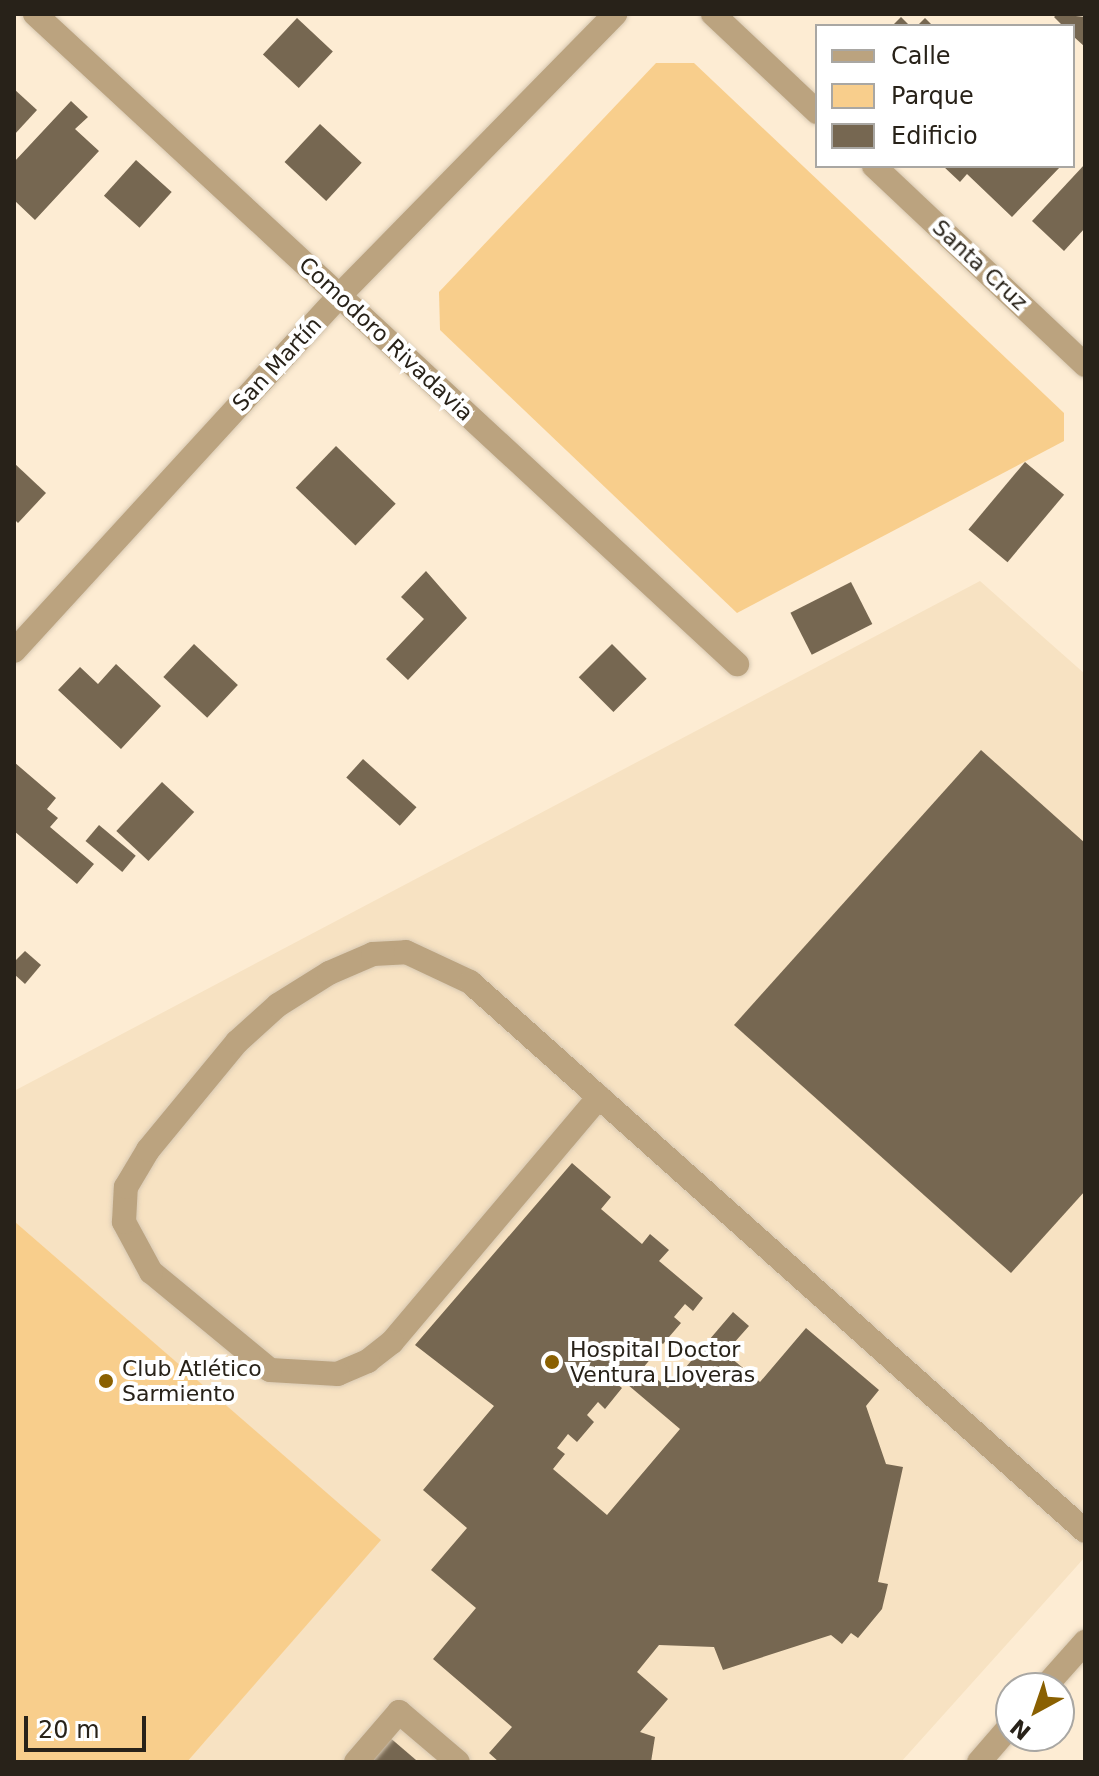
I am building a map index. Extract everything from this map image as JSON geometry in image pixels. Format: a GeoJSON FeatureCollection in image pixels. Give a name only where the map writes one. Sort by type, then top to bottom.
{"type":"FeatureCollection","features":[{"type":"Feature","properties":{"kind":"street","name":"Comodoro Rivadavia"},"geometry":{"type":"LineString","coordinates":[[35,14],[737,664]]}},
{"type":"Feature","properties":{"kind":"street","name":"San Martín"},"geometry":{"type":"LineString","coordinates":[[14,651],[339,296],[615,14]]}},
{"type":"Feature","properties":{"kind":"street"},"geometry":{"type":"LineString","coordinates":[[713,14],[815,110]]}},
{"type":"Feature","properties":{"kind":"street","name":"Santa Cruz"},"geometry":{"type":"LineString","coordinates":[[876,168],[1085,365]]}},
{"type":"Feature","properties":{"kind":"street"},"geometry":{"type":"LineString","coordinates":[[599,1097],[392,1342],[368,1361],[338,1374],[270,1370],[151,1272],[124,1222],[126,1187],[148,1150],[237,1042],[278,1005],[329,973],[373,954],[406,952],[470,982],[599,1097],[1085,1531]]}},
{"type":"Feature","properties":{"kind":"street"},"geometry":{"type":"LineString","coordinates":[[1058,1672],[1085,1642]]}},
{"type":"Feature","properties":{"kind":"street"},"geometry":{"type":"LineString","coordinates":[[356,1762],[399,1712],[458,1762]]}},
{"type":"Feature","properties":{"kind":"street"},"geometry":{"type":"LineString","coordinates":[[979,1762],[995,1744]]}},
{"type":"Feature","properties":{"kind":"shaded area","name":"Hospital Doctor Ventura Lloveras"},"geometry":{"type":"Polygon","coordinates":[[[980,581],[1085,674],[1085,1557],[901,1762],[187,1762],[380,1540],[14,1221],[14,1091],[980,581]]]}},
{"type":"Feature","properties":{"kind":"green space"},"geometry":{"type":"Polygon","coordinates":[[[656,63],[694,63],[1064,413],[1064,441],[737,613],[440,330],[439,292],[656,63]]]}},
{"type":"Feature","properties":{"kind":"green space","name":"Club Atlético Sarmiento"},"geometry":{"type":"Polygon","coordinates":[[[14,1221],[381,1540],[187,1762],[14,1762],[14,1221]]]}},
{"type":"Feature","properties":{"kind":"building"},"geometry":{"type":"Polygon","coordinates":[[[1057,14],[1085,17],[1085,47],[1075,38],[1075,24],[1061,24],[1054,17],[1057,14]]]}},
{"type":"Feature","properties":{"kind":"building"},"geometry":{"type":"Polygon","coordinates":[[[901,17],[908,24],[894,24],[901,17]]]}},
{"type":"Feature","properties":{"kind":"building"},"geometry":{"type":"Polygon","coordinates":[[[297,18],[333,51],[299,88],[263,55],[297,18]]]}},
{"type":"Feature","properties":{"kind":"building"},"geometry":{"type":"Polygon","coordinates":[[[14,89],[37,110],[14,135],[14,89]]]}},
{"type":"Feature","properties":{"kind":"building"},"geometry":{"type":"Polygon","coordinates":[[[71,101],[88,117],[75,129],[99,151],[35,220],[14,200],[14,162],[71,101]]]}},
{"type":"Feature","properties":{"kind":"building"},"geometry":{"type":"Polygon","coordinates":[[[320,124],[362,163],[326,201],[285,162],[320,124]]]}},
{"type":"Feature","properties":{"kind":"building"},"geometry":{"type":"Polygon","coordinates":[[[136,160],[172,192],[140,228],[104,196],[136,160]]]}},
{"type":"Feature","properties":{"kind":"building"},"geometry":{"type":"Polygon","coordinates":[[[1085,164],[1085,228],[1064,251],[1032,221],[1085,164]]]}},
{"type":"Feature","properties":{"kind":"building"},"geometry":{"type":"Polygon","coordinates":[[[945,168],[1059,168],[1012,217],[967,174],[960,182],[945,168]]]}},
{"type":"Feature","properties":{"kind":"building"},"geometry":{"type":"Polygon","coordinates":[[[336,446],[396,504],[355,545],[296,488],[336,446]]]}},
{"type":"Feature","properties":{"kind":"building"},"geometry":{"type":"Polygon","coordinates":[[[1025,462],[1064,495],[1008,562],[968,529],[1025,462]]]}},
{"type":"Feature","properties":{"kind":"building"},"geometry":{"type":"Polygon","coordinates":[[[14,463],[46,493],[18,523],[14,519],[14,463]]]}},
{"type":"Feature","properties":{"kind":"building"},"geometry":{"type":"Polygon","coordinates":[[[426,571],[467,618],[408,680],[386,659],[424,619],[401,597],[426,571]]]}},
{"type":"Feature","properties":{"kind":"building"},"geometry":{"type":"Polygon","coordinates":[[[851,582],[872,624],[812,655],[790,613],[851,582]]]}},
{"type":"Feature","properties":{"kind":"building"},"geometry":{"type":"Polygon","coordinates":[[[194,644],[238,685],[207,718],[163,677],[194,644]]]}},
{"type":"Feature","properties":{"kind":"building"},"geometry":{"type":"Polygon","coordinates":[[[612,644],[647,679],[613,712],[579,677],[612,644]]]}},
{"type":"Feature","properties":{"kind":"building"},"geometry":{"type":"Polygon","coordinates":[[[116,664],[161,706],[121,749],[58,690],[80,667],[98,684],[116,664]]]}},
{"type":"Feature","properties":{"kind":"building"},"geometry":{"type":"Polygon","coordinates":[[[981,750],[1085,843],[1085,1191],[1011,1273],[734,1025],[981,750]]]}},
{"type":"Feature","properties":{"kind":"building"},"geometry":{"type":"Polygon","coordinates":[[[363,759],[417,807],[400,826],[346,778],[363,759]]]}},
{"type":"Feature","properties":{"kind":"building"},"geometry":{"type":"Polygon","coordinates":[[[14,762],[56,798],[47,809],[58,818],[50,827],[94,864],[77,884],[14,831],[14,762]]]}},
{"type":"Feature","properties":{"kind":"building"},"geometry":{"type":"Polygon","coordinates":[[[162,782],[194,812],[148,861],[116,831],[162,782]]]}},
{"type":"Feature","properties":{"kind":"building"},"geometry":{"type":"Polygon","coordinates":[[[99,825],[136,856],[122,872],[86,841],[99,825]]]}},
{"type":"Feature","properties":{"kind":"building"},"geometry":{"type":"Polygon","coordinates":[[[25,951],[41,965],[25,984],[14,974],[14,962],[25,951]]]}},
{"type":"Feature","properties":{"kind":"building"},"geometry":{"type":"Polygon","coordinates":[[[572,1163],[611,1197],[601,1209],[642,1244],[650,1234],[669,1250],[659,1261],[703,1298],[693,1311],[685,1304],[674,1317],[681,1323],[663,1344],[655,1338],[644,1351],[652,1357],[643,1368],[668,1388],[733,1312],[749,1326],[725,1353],[760,1382],[806,1328],[879,1390],[866,1406],[886,1464],[903,1467],[878,1582],[888,1584],[882,1609],[858,1638],[851,1633],[842,1644],[831,1635],[723,1670],[714,1647],[659,1645],[637,1672],[668,1699],[640,1732],[655,1737],[651,1762],[499,1762],[489,1753],[512,1727],[433,1659],[476,1608],[431,1570],[467,1528],[423,1490],[494,1406],[415,1345],[572,1163]],[[621,1379],[617,1384],[622,1388],[605,1409],[598,1402],[587,1415],[594,1422],[577,1442],[568,1434],[557,1448],[565,1454],[553,1469],[607,1515],[680,1429],[621,1379]]]}},
{"type":"Feature","properties":{"kind":"building"},"geometry":{"type":"Polygon","coordinates":[[[388,1736],[416,1760],[415,1762],[366,1762],[388,1736]]]}},
{"type":"Feature","properties":{"kind":"place","name":"Hospital Doctor Ventura Lloveras"},"geometry":{"type":"Point","coordinates":[552,1362]}},
{"type":"Feature","properties":{"kind":"place","name":"Club Atlético Sarmiento"},"geometry":{"type":"Point","coordinates":[106,1381]}}]}
